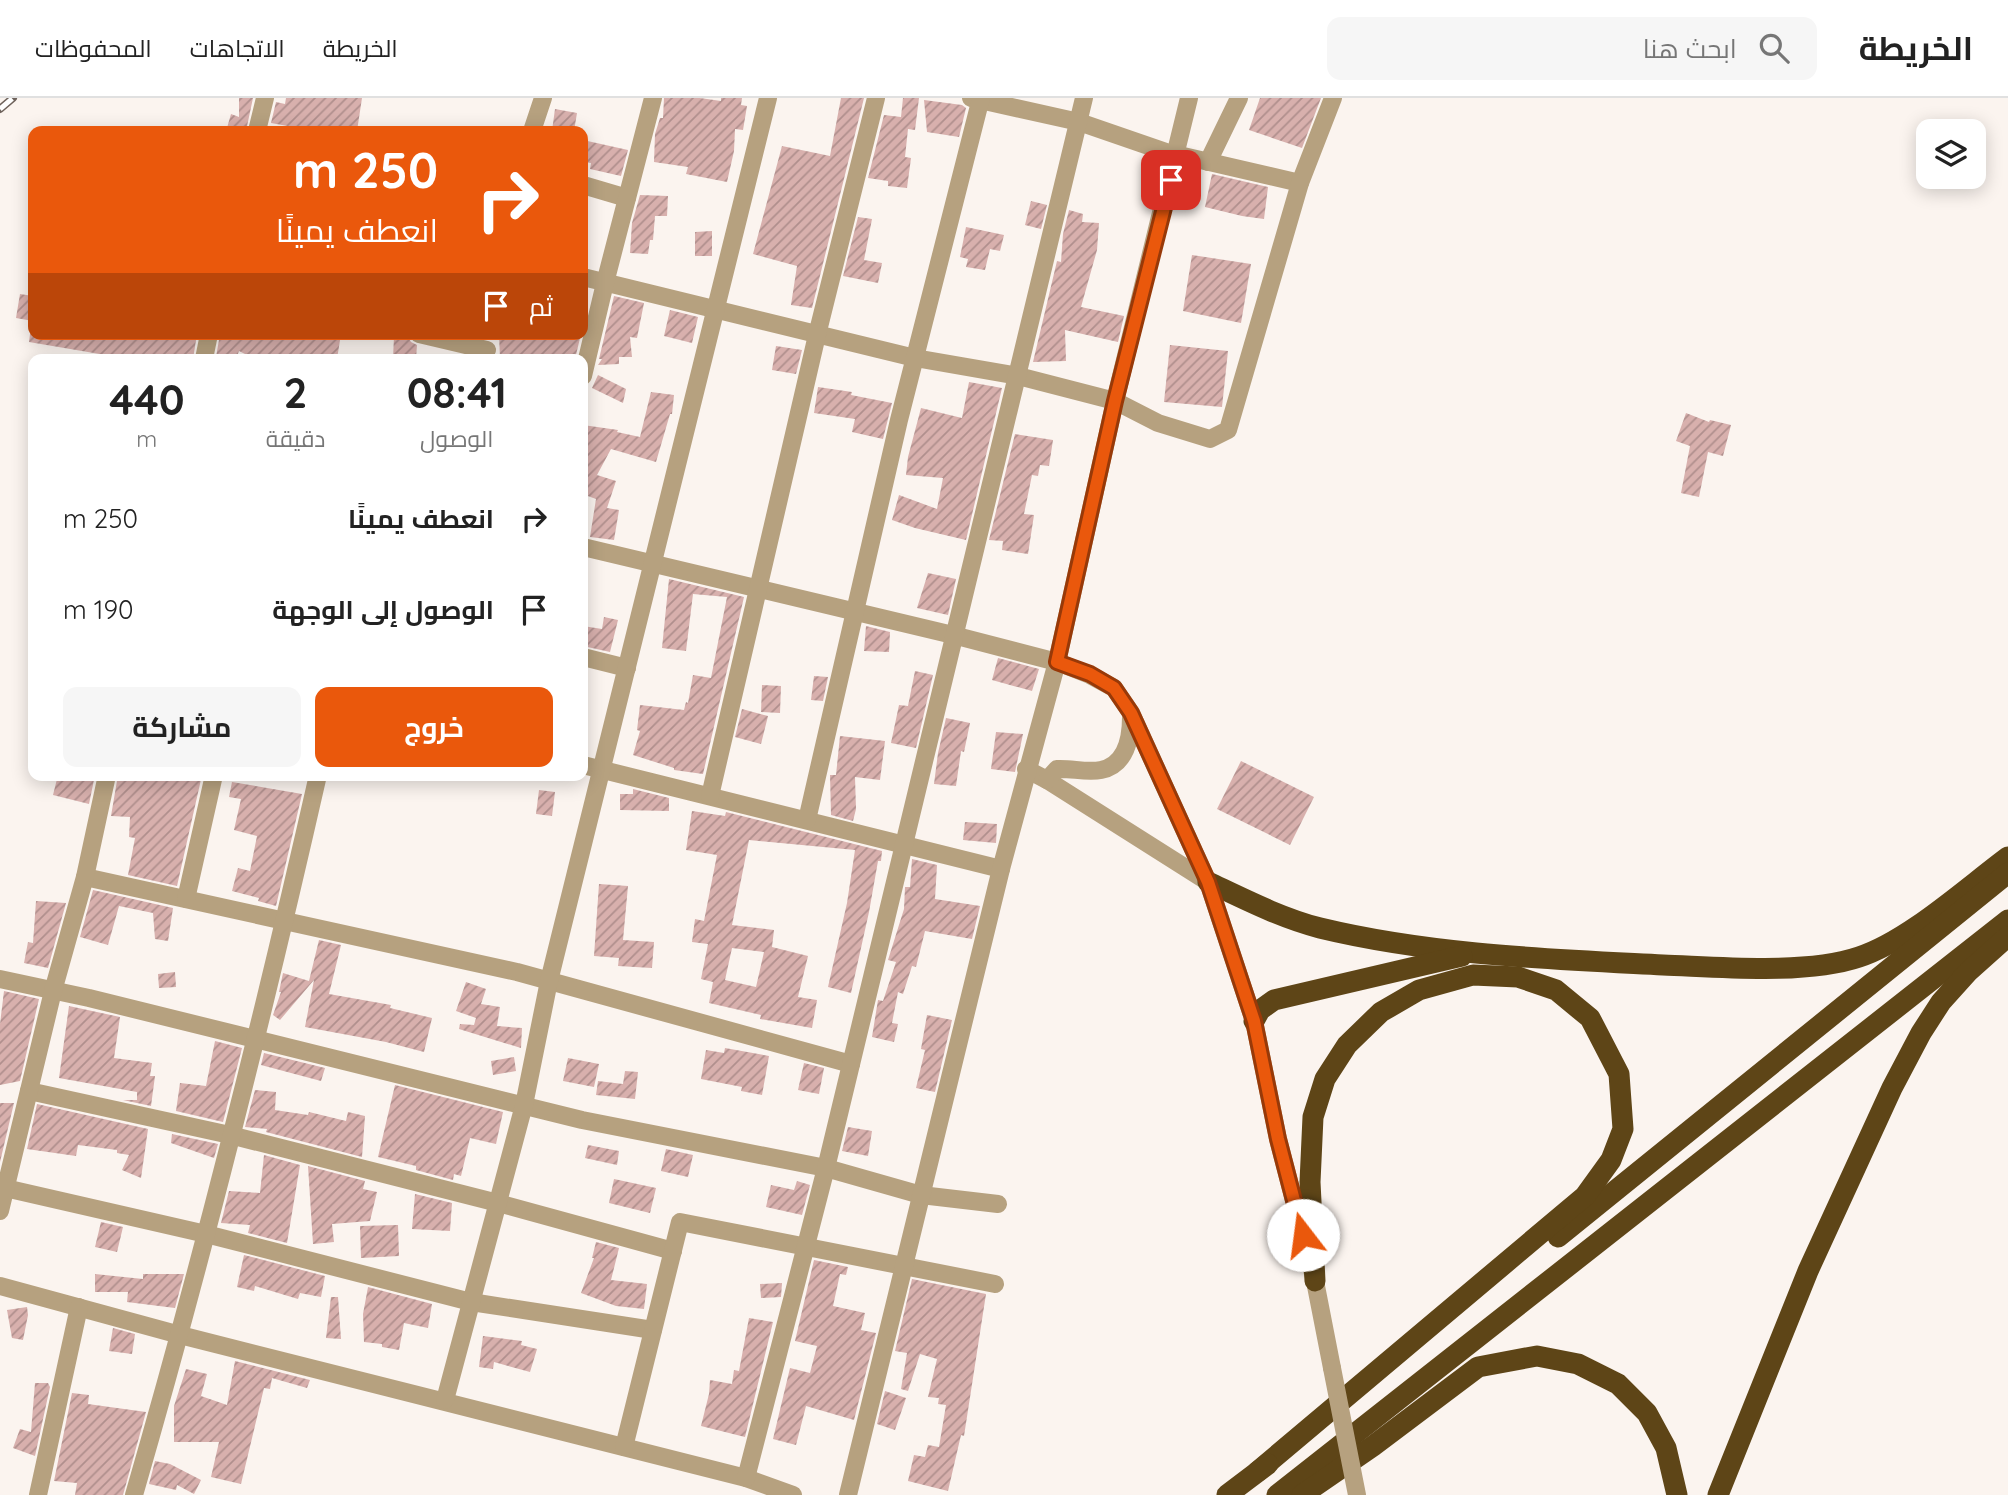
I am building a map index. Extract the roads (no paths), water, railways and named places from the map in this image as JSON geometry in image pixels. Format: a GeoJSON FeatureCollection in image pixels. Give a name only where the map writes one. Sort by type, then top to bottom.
{"type":"FeatureCollection","features":[{"type":"Feature","properties":{"kind":"highway"},"geometry":{"type":"LineString","coordinates":[[1208,882],[1254,904],[1319,928],[1408,944],[1477,953],[1722,968],[1816,967],[1858,957],[1899,939],[2008,857]]}},
{"type":"Feature","properties":{"kind":"highway"},"geometry":{"type":"LineString","coordinates":[[1227,1495],[1613,1194],[2008,873]]}},
{"type":"Feature","properties":{"kind":"highway"},"geometry":{"type":"LineString","coordinates":[[1277,1495],[2008,920]]}},
{"type":"Feature","properties":{"kind":"highway"},"geometry":{"type":"LineString","coordinates":[[1718,1495],[1808,1270],[1892,1088],[1941,1002],[1968,972],[2008,936]]}},
{"type":"Feature","properties":{"kind":"highway"},"geometry":{"type":"LineString","coordinates":[[1254,1021],[1260,1010],[1274,1000],[1477,953]]}},
{"type":"Feature","properties":{"kind":"highway"},"geometry":{"type":"LineString","coordinates":[[1257,1472],[1585,1196],[1611,1160],[1623,1129],[1619,1074],[1590,1018],[1556,990],[1518,977],[1473,975],[1419,990],[1381,1012],[1347,1045],[1325,1079],[1314,1117],[1310,1182],[1315,1281]]}},
{"type":"Feature","properties":{"kind":"highway"},"geometry":{"type":"LineString","coordinates":[[1302,1495],[1373,1446],[1478,1367],[1537,1356],[1578,1364],[1618,1384],[1647,1413],[1666,1448],[1677,1495]]}},
{"type":"Feature","properties":{"kind":"street"},"geometry":{"type":"LineString","coordinates":[[258,126],[265,98]]}},
{"type":"Feature","properties":{"kind":"street"},"geometry":{"type":"LineString","coordinates":[[535,126],[543,98]]}},
{"type":"Feature","properties":{"kind":"street"},"geometry":{"type":"LineString","coordinates":[[588,355],[653,98]]}},
{"type":"Feature","properties":{"kind":"street"},"geometry":{"type":"LineString","coordinates":[[445,1400],[524,1105],[549,981],[768,98]]}},
{"type":"Feature","properties":{"kind":"street"},"geometry":{"type":"LineString","coordinates":[[710,796],[817,335],[876,98]]}},
{"type":"Feature","properties":{"kind":"street"},"geometry":{"type":"LineString","coordinates":[[746,1478],[826,1168],[1084,98]]}},
{"type":"Feature","properties":{"kind":"street"},"geometry":{"type":"LineString","coordinates":[[848,1495],[1026,769],[1057,662],[1115,401],[1189,98]]}},
{"type":"Feature","properties":{"kind":"street"},"geometry":{"type":"LineString","coordinates":[[1208,162],[1239,98]]}},
{"type":"Feature","properties":{"kind":"street"},"geometry":{"type":"LineString","coordinates":[[588,278],[915,358],[1018,376],[1115,401],[1158,424],[1210,439],[1228,430],[1300,183],[1334,98]]}},
{"type":"Feature","properties":{"kind":"street"},"geometry":{"type":"LineString","coordinates":[[807,820],[977,99],[1079,122],[1177,155],[1300,183]]}},
{"type":"Feature","properties":{"kind":"street"},"geometry":{"type":"LineString","coordinates":[[588,186],[627,198]]}},
{"type":"Feature","properties":{"kind":"street"},"geometry":{"type":"LineString","coordinates":[[448,340],[487,348]]}},
{"type":"Feature","properties":{"kind":"street"},"geometry":{"type":"LineString","coordinates":[[588,548],[1057,662],[1090,674],[1114,688],[1131,713],[1208,882],[1254,1021],[1278,1139],[1315,1281],[1357,1495]]}},
{"type":"Feature","properties":{"kind":"street"},"geometry":{"type":"LineString","coordinates":[[588,658],[627,667]]}},
{"type":"Feature","properties":{"kind":"street"},"geometry":{"type":"LineString","coordinates":[[1047,780],[1057,769],[1102,770],[1114,765],[1125,752],[1130,739],[1131,713]]}},
{"type":"Feature","properties":{"kind":"street"},"geometry":{"type":"LineString","coordinates":[[588,766],[1001,869]]}},
{"type":"Feature","properties":{"kind":"street"},"geometry":{"type":"LineString","coordinates":[[1026,769],[1208,882]]}},
{"type":"Feature","properties":{"kind":"street"},"geometry":{"type":"LineString","coordinates":[[0,1211],[53,990],[85,877],[106,781]]}},
{"type":"Feature","properties":{"kind":"street"},"geometry":{"type":"LineString","coordinates":[[186,899],[213,781]]}},
{"type":"Feature","properties":{"kind":"street"},"geometry":{"type":"LineString","coordinates":[[134,1495],[180,1335],[285,921],[317,781]]}},
{"type":"Feature","properties":{"kind":"street"},"geometry":{"type":"LineString","coordinates":[[85,877],[517,972],[851,1063]]}},
{"type":"Feature","properties":{"kind":"street"},"geometry":{"type":"LineString","coordinates":[[0,979],[582,1120],[826,1168],[921,1195],[998,1204]]}},
{"type":"Feature","properties":{"kind":"street"},"geometry":{"type":"LineString","coordinates":[[29,1091],[230,1135],[498,1203],[673,1251]]}},
{"type":"Feature","properties":{"kind":"street"},"geometry":{"type":"LineString","coordinates":[[5,1188],[205,1234],[471,1302],[653,1330]]}},
{"type":"Feature","properties":{"kind":"street"},"geometry":{"type":"LineString","coordinates":[[624,1447],[680,1222],[995,1284]]}},
{"type":"Feature","properties":{"kind":"street"},"geometry":{"type":"LineString","coordinates":[[0,1286],[180,1335],[746,1478],[793,1495]]}},
{"type":"Feature","properties":{"kind":"street"},"geometry":{"type":"LineString","coordinates":[[38,1495],[79,1307]]}},
{"type":"Feature","properties":{"kind":"railway"},"geometry":{"type":"LineString","coordinates":[[0,109],[13,98]]}}]}
